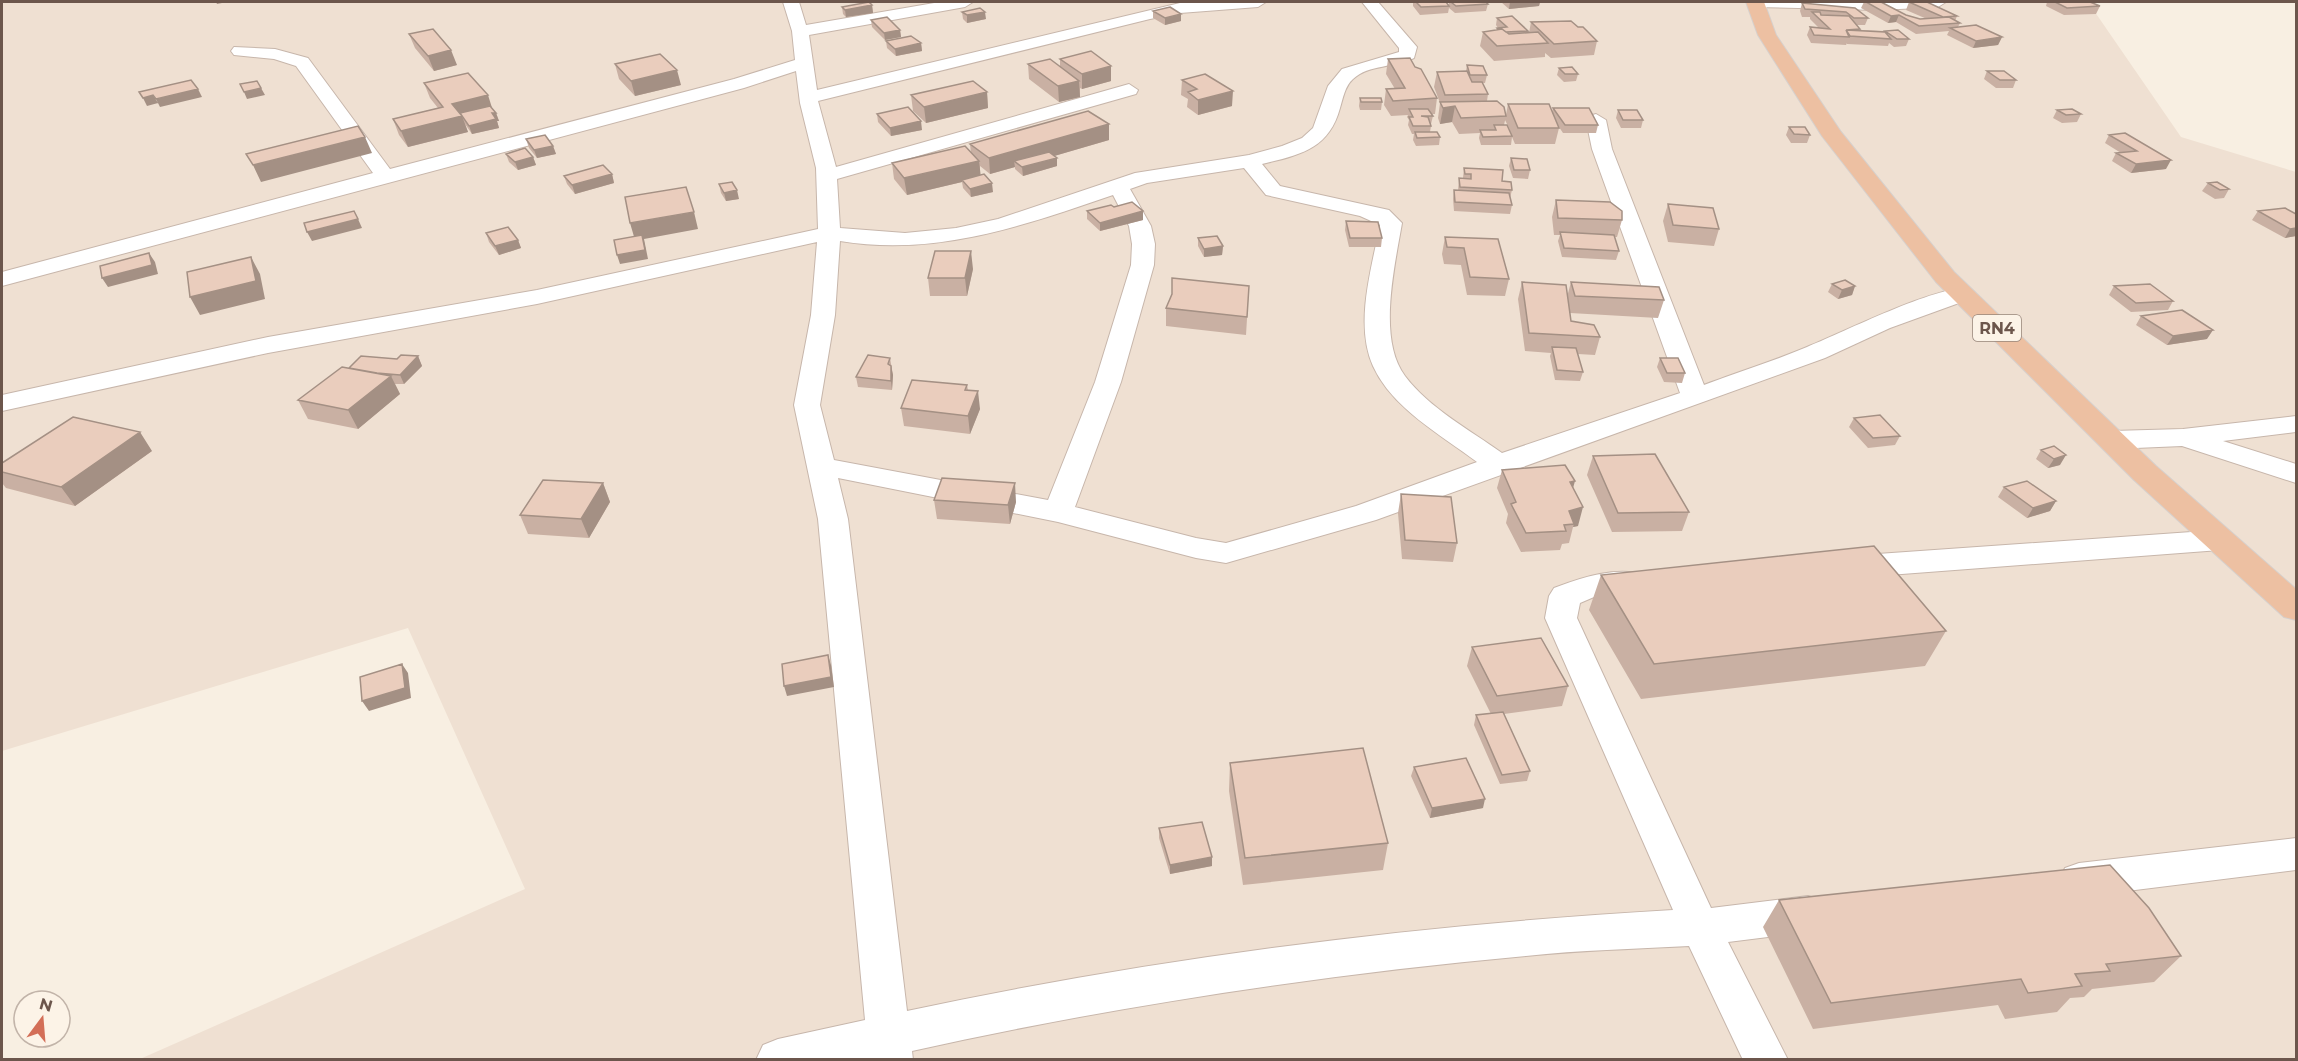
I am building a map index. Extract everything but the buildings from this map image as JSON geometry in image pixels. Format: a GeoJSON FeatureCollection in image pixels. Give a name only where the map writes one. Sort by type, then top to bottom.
{"type":"FeatureCollection","features":[{"type":"Feature","properties":{"kind":"highway","name":"RN4"},"geometry":{"type":"LineString","coordinates":[[1755,2],[1772,43],[1833,136],[1945,277],[2112,440],[2296,608]]}},
{"type":"Feature","properties":{"kind":"street"},"geometry":{"type":"LineString","coordinates":[[791,2],[800,32],[807,94],[826,176],[829,233],[823,315],[807,405],[833,519],[890,1047]]}},
{"type":"Feature","properties":{"kind":"street"},"geometry":{"type":"LineString","coordinates":[[800,32],[965,2]]}},
{"type":"Feature","properties":{"kind":"street"},"geometry":{"type":"LineString","coordinates":[[1162,2],[1180,9]]}},
{"type":"Feature","properties":{"kind":"street"},"geometry":{"type":"LineString","coordinates":[[738,84],[807,94],[1180,9],[1258,2]]}},
{"type":"Feature","properties":{"kind":"street"},"geometry":{"type":"LineString","coordinates":[[2,403],[268,345],[537,297],[829,233],[862,240],[908,241],[949,236],[1027,217],[1143,177],[1249,161],[1288,151],[1313,140],[1325,124],[1341,79],[1362,67],[1399,60],[1408,54],[1408,47],[1370,2]]}},
{"type":"Feature","properties":{"kind":"street"},"geometry":{"type":"LineString","coordinates":[[1755,2],[1880,5],[1938,2]]}},
{"type":"Feature","properties":{"kind":"street"},"geometry":{"type":"LineString","coordinates":[[240,51],[275,54],[302,62],[386,177]]}},
{"type":"Feature","properties":{"kind":"street"},"geometry":{"type":"LineString","coordinates":[[2,279],[656,103],[738,84],[804,63]]}},
{"type":"Feature","properties":{"kind":"street"},"geometry":{"type":"LineString","coordinates":[[826,176],[1129,90]]}},
{"type":"Feature","properties":{"kind":"street"},"geometry":{"type":"LineString","coordinates":[[1596,120],[1602,149],[1695,397]]}},
{"type":"Feature","properties":{"kind":"street"},"geometry":{"type":"LineString","coordinates":[[1249,161],[1273,191],[1364,210],[1381,215],[1391,223],[1378,300],[1382,353],[1393,378],[1415,400],[1498,464]]}},
{"type":"Feature","properties":{"kind":"street"},"geometry":{"type":"LineString","coordinates":[[1058,512],[1100,406],[1128,316],[1144,254],[1140,224],[1130,202],[1118,187]]}},
{"type":"Feature","properties":{"kind":"street"},"geometry":{"type":"LineString","coordinates":[[820,466],[1058,512],[1196,548],[1226,553],[1254,547],[1366,513],[1498,464],[1816,353],[1881,323],[1962,294]]}},
{"type":"Feature","properties":{"kind":"street"},"geometry":{"type":"LineString","coordinates":[[2112,440],[2183,437],[2296,424]]}},
{"type":"Feature","properties":{"kind":"street"},"geometry":{"type":"LineString","coordinates":[[2183,437],[2296,474]]}},
{"type":"Feature","properties":{"kind":"street"},"geometry":{"type":"LineString","coordinates":[[1816,570],[2220,540]]}},
{"type":"Feature","properties":{"kind":"street"},"geometry":{"type":"LineString","coordinates":[[1662,581],[1591,586],[1565,596],[1561,618],[1700,927],[1766,1059]]}},
{"type":"Feature","properties":{"kind":"street"},"geometry":{"type":"LineString","coordinates":[[2039,885],[2296,854]]}},
{"type":"Feature","properties":{"kind":"street"},"geometry":{"type":"LineString","coordinates":[[778,1059],[890,1047],[1036,1003],[1308,961],[1527,937],[1700,927],[1840,910]]}},
{"type":"Feature","properties":{"kind":"shaded area"},"geometry":{"type":"Polygon","coordinates":[[[2,2],[2088,2],[2181,137],[2296,172],[2296,1059],[140,1059],[525,889],[408,628],[2,751],[2,2]]]}}]}
